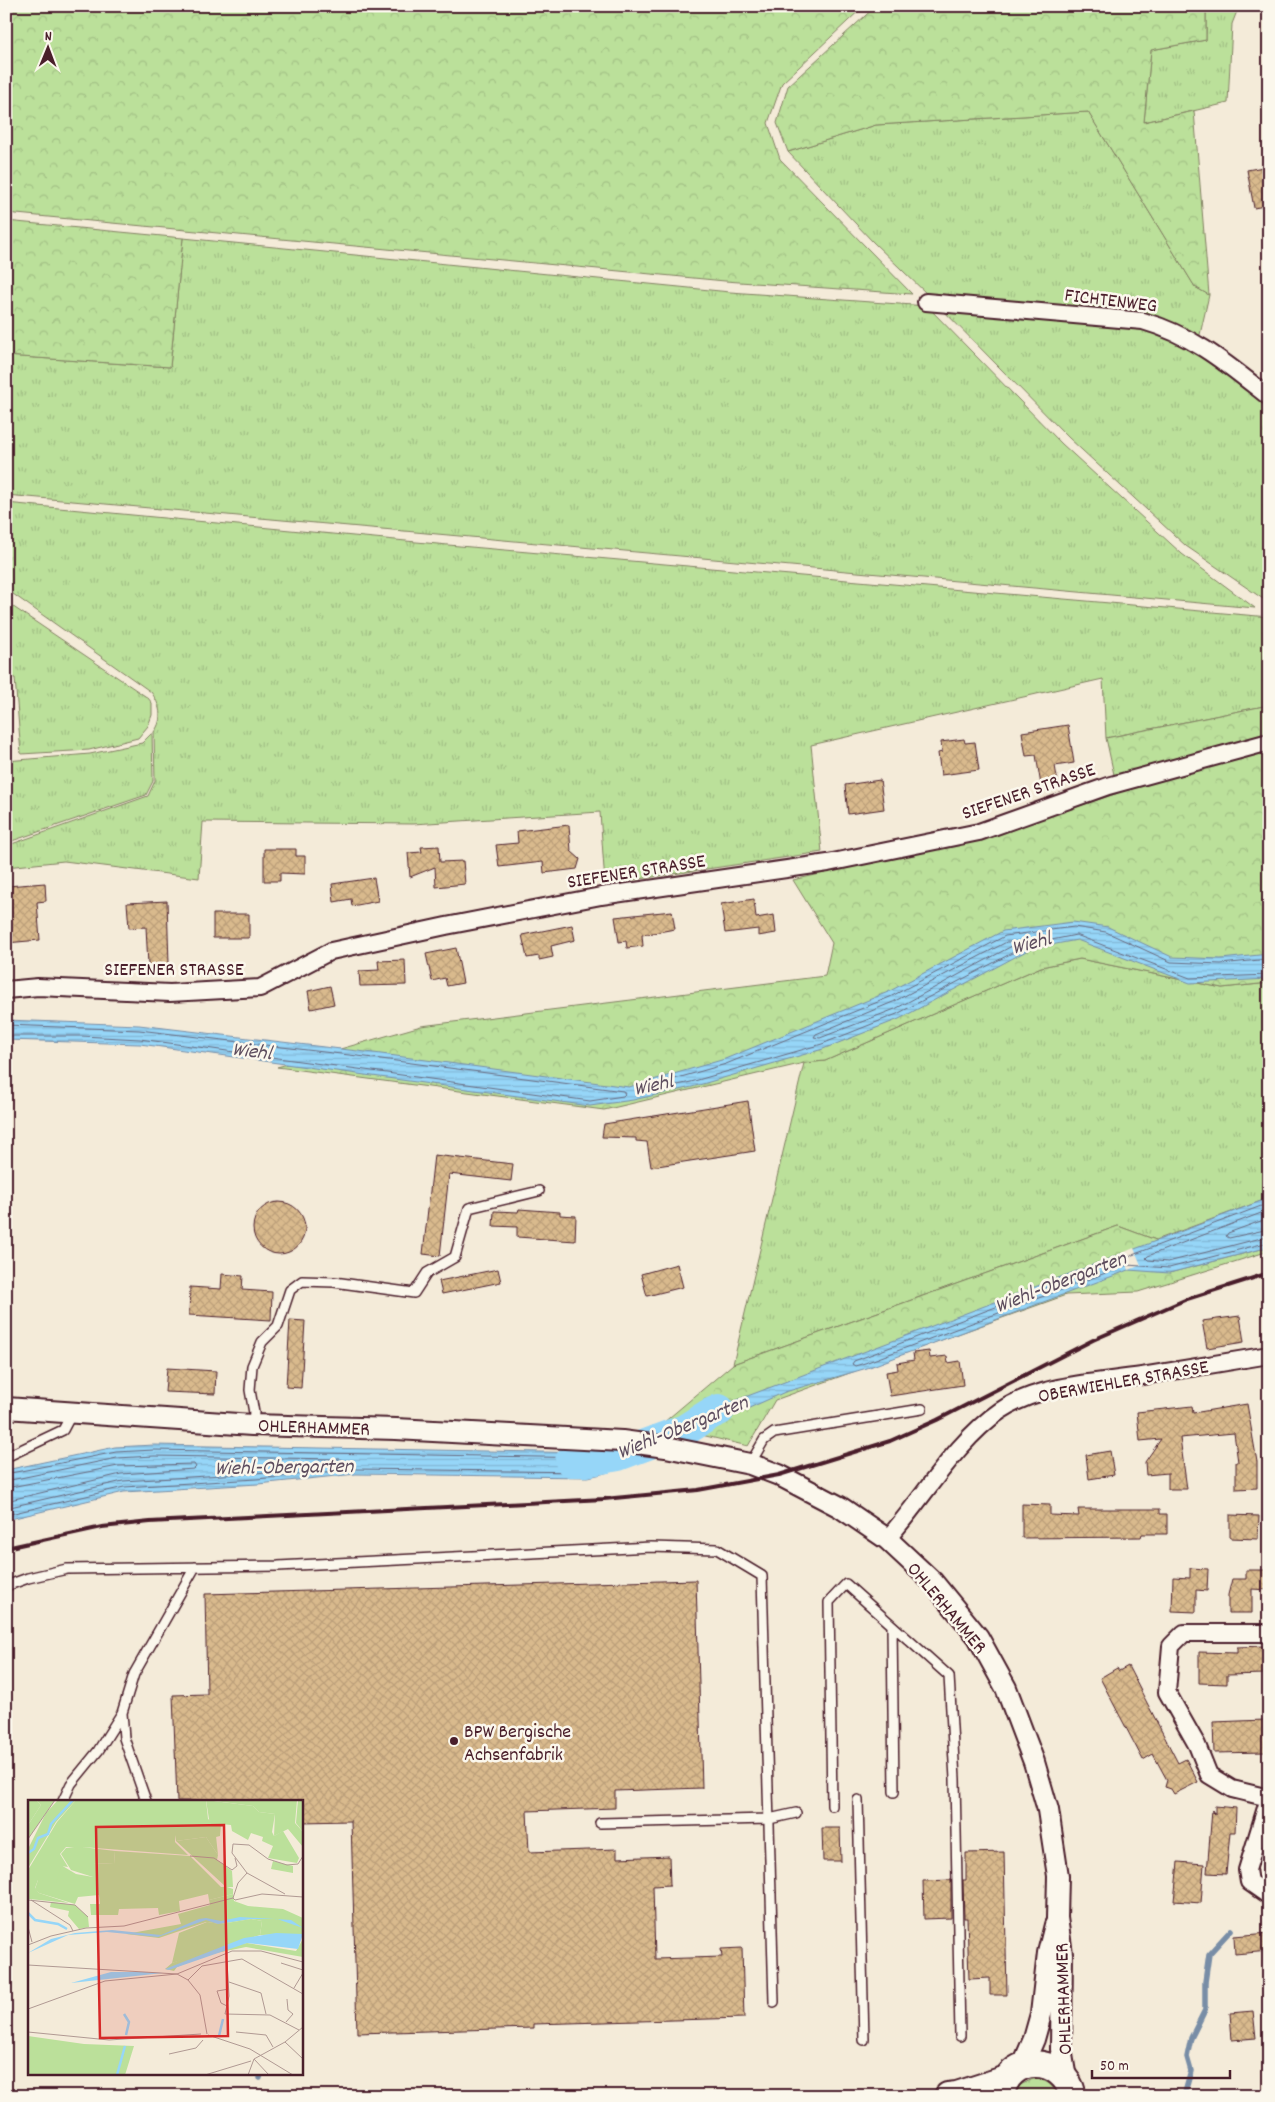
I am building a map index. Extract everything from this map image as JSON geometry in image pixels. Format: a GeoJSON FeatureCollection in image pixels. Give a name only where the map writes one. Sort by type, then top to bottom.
{"type":"FeatureCollection","features":[{"type":"Feature","properties":{"kind":"main road"},"geometry":{"type":"LineString","coordinates":[[948,2096],[1010,2081],[1042,2064],[1060,2072],[1073,2089]]}},
{"type":"Feature","properties":{"kind":"street","name":"FICHTENWEG"},"geometry":{"type":"LineString","coordinates":[[926,302],[1144,321],[1168,328],[1200,344],[1269,396]]}},
{"type":"Feature","properties":{"kind":"street","name":"SIEFENER STRASSE"},"geometry":{"type":"LineString","coordinates":[[6,990],[38,987],[170,993],[260,988],[330,951],[601,896],[828,863],[979,832],[1108,786],[1269,742]]}},
{"type":"Feature","properties":{"kind":"street","name":"OBERWIEHLER STRASSE"},"geometry":{"type":"LineString","coordinates":[[888,1539],[973,1434],[1000,1411],[1030,1396],[1064,1388],[1269,1355]]}},
{"type":"Feature","properties":{"kind":"street","name":"OHLERHAMMER"},"geometry":{"type":"LineString","coordinates":[[6,1408],[252,1425],[396,1429],[622,1441],[666,1447],[750,1464],[780,1475],[840,1507],[888,1539],[933,1582],[978,1637],[1006,1688],[1034,1762],[1048,1810],[1058,1876],[1057,1918],[1062,1954],[1061,2049],[1073,2089]]}},
{"type":"Feature","properties":{"kind":"street"},"geometry":{"type":"LineString","coordinates":[[1269,1633],[1184,1633],[1171,1646],[1167,1692],[1197,1745],[1209,1775],[1232,1789],[1269,1798],[1247,1870],[1249,1882],[1269,1896]]}},
{"type":"Feature","properties":{"kind":"street","name":"OHLERHAMMER"},"geometry":{"type":"LineString","coordinates":[[1010,2081],[1034,2038],[1041,2014],[1048,1953],[1057,1918]]}},
{"type":"Feature","properties":{"kind":"lane"},"geometry":{"type":"LineString","coordinates":[[252,1425],[254,1413],[250,1390],[252,1366],[262,1342],[278,1326],[290,1290],[302,1282],[334,1282],[414,1293],[427,1273],[455,1257],[469,1208],[539,1190]]}},
{"type":"Feature","properties":{"kind":"lane"},"geometry":{"type":"LineString","coordinates":[[750,1464],[764,1440],[774,1433],[922,1409]]}},
{"type":"Feature","properties":{"kind":"lane"},"geometry":{"type":"LineString","coordinates":[[6,1457],[63,1430],[72,1412]]}},
{"type":"Feature","properties":{"kind":"lane"},"geometry":{"type":"LineString","coordinates":[[6,1586],[28,1578],[67,1569],[278,1566],[650,1547],[717,1549],[762,1576],[774,2002]]}},
{"type":"Feature","properties":{"kind":"lane"},"geometry":{"type":"LineString","coordinates":[[63,1800],[71,1784],[98,1751],[122,1713],[134,1674],[195,1567]]}},
{"type":"Feature","properties":{"kind":"lane"},"geometry":{"type":"LineString","coordinates":[[832,1806],[829,1602],[846,1584],[949,1676],[955,1779],[960,2036]]}},
{"type":"Feature","properties":{"kind":"lane"},"geometry":{"type":"LineString","coordinates":[[892,1626],[894,1792]]}},
{"type":"Feature","properties":{"kind":"lane"},"geometry":{"type":"LineString","coordinates":[[122,1713],[124,1738],[146,1800]]}},
{"type":"Feature","properties":{"kind":"lane"},"geometry":{"type":"LineString","coordinates":[[858,1800],[864,2040]]}},
{"type":"Feature","properties":{"kind":"lane"},"geometry":{"type":"LineString","coordinates":[[600,1823],[769,1819],[796,1813]]}},
{"type":"Feature","properties":{"kind":"green space"},"geometry":{"type":"Polygon","coordinates":[[[6,6],[864,6],[782,83],[768,123],[780,159],[912,294],[725,281],[6,213],[6,6]]]}},
{"type":"Feature","properties":{"kind":"green space"},"geometry":{"type":"Polygon","coordinates":[[[876,6],[1206,6],[1206,40],[1151,50],[1144,122],[1194,111],[1209,295],[1195,287],[1088,112],[876,125],[788,152],[777,123],[788,86],[876,6]]]}},
{"type":"Feature","properties":{"kind":"green space"},"geometry":{"type":"Polygon","coordinates":[[[1206,6],[1239,6],[1232,24],[1228,103],[1144,122],[1151,50],[1206,40],[1206,6]]]}},
{"type":"Feature","properties":{"kind":"green space"},"geometry":{"type":"Polygon","coordinates":[[[1088,112],[1195,287],[1209,295],[1199,339],[1269,404],[1269,603],[1186,546],[1069,438],[873,242],[788,152],[876,125],[1088,112]]]}},
{"type":"Feature","properties":{"kind":"green space"},"geometry":{"type":"Polygon","coordinates":[[[6,221],[183,238],[170,367],[6,356],[6,221]]]}},
{"type":"Feature","properties":{"kind":"green space"},"geometry":{"type":"Polygon","coordinates":[[[183,238],[730,292],[927,306],[1062,444],[1182,554],[1255,608],[6,495],[6,356],[170,367],[183,238]]]}},
{"type":"Feature","properties":{"kind":"green space"},"geometry":{"type":"Polygon","coordinates":[[[6,503],[448,545],[1269,617],[1269,705],[1106,738],[1103,679],[811,745],[822,852],[605,884],[600,812],[413,824],[203,822],[199,878],[64,861],[6,867],[6,846],[148,796],[155,781],[154,732],[159,722],[160,712],[157,701],[151,692],[6,589],[6,503]]]}},
{"type":"Feature","properties":{"kind":"green space"},"geometry":{"type":"Polygon","coordinates":[[[6,602],[148,698],[152,703],[152,715],[148,726],[138,738],[89,750],[21,754],[15,678],[6,677],[6,602]]]}},
{"type":"Feature","properties":{"kind":"green space"},"geometry":{"type":"Polygon","coordinates":[[[1269,705],[1269,983],[1222,988],[1080,959],[1041,967],[825,1061],[804,1063],[604,1110],[277,1067],[421,1026],[825,976],[832,943],[793,880],[987,837],[1118,793],[1106,738],[1269,705]]]}},
{"type":"Feature","properties":{"kind":"green space"},"geometry":{"type":"Polygon","coordinates":[[[152,733],[153,781],[146,795],[6,843],[6,761],[90,754],[142,743],[152,733]]]}},
{"type":"Feature","properties":{"kind":"green space"},"geometry":{"type":"Polygon","coordinates":[[[1080,959],[1222,988],[1269,983],[1269,1198],[1156,1240],[1118,1226],[733,1364],[804,1063],[825,1061],[1041,967],[1080,959]]]}},
{"type":"Feature","properties":{"kind":"green space"},"geometry":{"type":"Polygon","coordinates":[[[1118,1226],[1156,1240],[1169,1273],[1269,1247],[1269,1251],[1138,1292],[1066,1295],[775,1400],[748,1446],[693,1433],[657,1428],[733,1364],[1118,1226]]]}},
{"type":"Feature","properties":{"kind":"green space"},"geometry":{"type":"Polygon","coordinates":[[[1033,2079],[1048,2083],[1057,2096],[1015,2096],[1020,2085],[1033,2079]]]}},
{"type":"Feature","properties":{"kind":"water","name":"Wiehl"},"geometry":{"type":"Polygon","coordinates":[[[1073,922],[1108,927],[1172,957],[1221,959],[1269,954],[1269,979],[1190,983],[1077,940],[1030,949],[899,1019],[823,1049],[692,1087],[633,1100],[590,1106],[140,1044],[6,1040],[6,1020],[139,1025],[366,1052],[629,1087],[725,1059],[888,992],[1003,931],[1073,922]]]}},
{"type":"Feature","properties":{"kind":"water"},"geometry":{"type":"Polygon","coordinates":[[[1269,1198],[1269,1247],[1169,1273],[1129,1270],[867,1368],[785,1392],[693,1433],[657,1428],[687,1419],[1269,1198]]]}},
{"type":"Feature","properties":{"kind":"water"},"geometry":{"type":"Polygon","coordinates":[[[154,1445],[595,1453],[639,1457],[614,1470],[587,1477],[356,1474],[258,1484],[124,1492],[6,1520],[6,1470],[115,1447],[154,1445]]]}},
{"type":"Feature","properties":{"kind":"pier"},"geometry":{"type":"Polygon","coordinates":[[[1134,1248],[1141,1265],[1129,1270],[1122,1253],[1134,1248]]]}},
{"type":"Feature","properties":{"kind":"pier"},"geometry":{"type":"Polygon","coordinates":[[[600,1451],[640,1455],[642,1456],[595,1453],[600,1451]]]}},
{"type":"Feature","properties":{"kind":"building"},"geometry":{"type":"Polygon","coordinates":[[[1269,166],[1269,205],[1254,208],[1247,170],[1269,166]]]}},
{"type":"Feature","properties":{"kind":"building"},"geometry":{"type":"Polygon","coordinates":[[[1068,725],[1074,763],[1055,766],[1058,783],[1041,785],[1036,755],[1026,756],[1022,732],[1068,725]]]}},
{"type":"Feature","properties":{"kind":"building"},"geometry":{"type":"Polygon","coordinates":[[[964,739],[965,743],[975,742],[979,770],[941,775],[938,753],[942,752],[941,742],[964,739]]]}},
{"type":"Feature","properties":{"kind":"building"},"geometry":{"type":"Polygon","coordinates":[[[880,780],[884,809],[848,814],[845,785],[880,780]]]}},
{"type":"Feature","properties":{"kind":"building"},"geometry":{"type":"Polygon","coordinates":[[[569,825],[571,851],[580,859],[577,869],[544,873],[543,862],[499,867],[496,845],[518,843],[517,831],[569,825]]]}},
{"type":"Feature","properties":{"kind":"building"},"geometry":{"type":"Polygon","coordinates":[[[439,846],[440,862],[463,861],[465,884],[436,887],[435,867],[410,877],[408,853],[422,852],[421,847],[439,846]]]}},
{"type":"Feature","properties":{"kind":"building"},"geometry":{"type":"Polygon","coordinates":[[[264,849],[296,849],[296,856],[305,856],[305,874],[280,873],[280,881],[264,881],[264,849]]]}},
{"type":"Feature","properties":{"kind":"building"},"geometry":{"type":"Polygon","coordinates":[[[374,878],[378,901],[352,906],[351,899],[334,902],[332,884],[374,878]]]}},
{"type":"Feature","properties":{"kind":"building"},"geometry":{"type":"Polygon","coordinates":[[[45,883],[46,901],[37,902],[40,940],[6,943],[6,919],[10,918],[7,886],[45,883]]]}},
{"type":"Feature","properties":{"kind":"building"},"geometry":{"type":"Polygon","coordinates":[[[754,899],[756,918],[774,915],[776,933],[758,936],[758,929],[725,933],[721,904],[754,899]]]}},
{"type":"Feature","properties":{"kind":"building"},"geometry":{"type":"Polygon","coordinates":[[[167,901],[169,964],[148,965],[146,927],[129,928],[127,903],[167,901]]]}},
{"type":"Feature","properties":{"kind":"building"},"geometry":{"type":"Polygon","coordinates":[[[672,911],[675,929],[642,935],[643,946],[627,948],[626,941],[619,942],[615,917],[672,911]]]}},
{"type":"Feature","properties":{"kind":"building"},"geometry":{"type":"Polygon","coordinates":[[[213,914],[249,914],[249,938],[213,938],[213,914]]]}},
{"type":"Feature","properties":{"kind":"building"},"geometry":{"type":"Polygon","coordinates":[[[572,925],[575,940],[551,946],[553,957],[539,960],[539,956],[527,958],[522,935],[572,925]]]}},
{"type":"Feature","properties":{"kind":"building"},"geometry":{"type":"Polygon","coordinates":[[[456,948],[463,983],[447,986],[445,978],[432,981],[426,954],[456,948]]]}},
{"type":"Feature","properties":{"kind":"building"},"geometry":{"type":"Polygon","coordinates":[[[405,960],[406,985],[360,986],[359,971],[379,970],[378,961],[405,960]]]}},
{"type":"Feature","properties":{"kind":"building"},"geometry":{"type":"Polygon","coordinates":[[[330,986],[334,1004],[311,1009],[308,991],[330,986]]]}},
{"type":"Feature","properties":{"kind":"building"},"geometry":{"type":"Polygon","coordinates":[[[748,1101],[755,1151],[651,1167],[647,1142],[636,1141],[636,1138],[602,1137],[604,1124],[748,1101]]]}},
{"type":"Feature","properties":{"kind":"building"},"geometry":{"type":"Polygon","coordinates":[[[434,1155],[513,1164],[511,1181],[449,1174],[440,1256],[423,1254],[434,1155]]]}},
{"type":"Feature","properties":{"kind":"building"},"geometry":{"type":"Polygon","coordinates":[[[279,1202],[293,1206],[301,1214],[305,1228],[301,1242],[293,1250],[279,1254],[265,1250],[257,1242],[253,1228],[257,1214],[265,1206],[279,1202]]]}},
{"type":"Feature","properties":{"kind":"building"},"geometry":{"type":"Polygon","coordinates":[[[519,1209],[560,1212],[560,1215],[576,1216],[575,1241],[517,1237],[517,1227],[493,1226],[494,1211],[518,1212],[519,1209]]]}},
{"type":"Feature","properties":{"kind":"building"},"geometry":{"type":"Polygon","coordinates":[[[677,1264],[683,1287],[647,1296],[641,1274],[677,1264]]]}},
{"type":"Feature","properties":{"kind":"building"},"geometry":{"type":"Polygon","coordinates":[[[498,1269],[501,1282],[442,1294],[439,1281],[498,1269]]]}},
{"type":"Feature","properties":{"kind":"building"},"geometry":{"type":"Polygon","coordinates":[[[222,1274],[243,1276],[242,1290],[272,1292],[271,1320],[189,1315],[190,1287],[221,1289],[222,1274]]]}},
{"type":"Feature","properties":{"kind":"building"},"geometry":{"type":"Polygon","coordinates":[[[1240,1316],[1244,1342],[1207,1348],[1202,1321],[1240,1316]]]}},
{"type":"Feature","properties":{"kind":"building"},"geometry":{"type":"Polygon","coordinates":[[[290,1320],[305,1321],[301,1388],[286,1387],[290,1320]]]}},
{"type":"Feature","properties":{"kind":"building"},"geometry":{"type":"Polygon","coordinates":[[[929,1351],[930,1358],[947,1356],[948,1363],[960,1361],[963,1385],[890,1396],[886,1372],[898,1370],[897,1363],[914,1360],[913,1353],[929,1351]]]}},
{"type":"Feature","properties":{"kind":"building"},"geometry":{"type":"Polygon","coordinates":[[[167,1368],[216,1371],[215,1394],[165,1392],[167,1368]]]}},
{"type":"Feature","properties":{"kind":"building"},"geometry":{"type":"Polygon","coordinates":[[[1247,1404],[1257,1462],[1257,1488],[1236,1489],[1236,1462],[1238,1462],[1234,1433],[1180,1438],[1187,1489],[1168,1489],[1168,1473],[1146,1475],[1145,1462],[1161,1439],[1140,1441],[1137,1412],[1192,1406],[1193,1413],[1247,1404]]]}},
{"type":"Feature","properties":{"kind":"building"},"geometry":{"type":"Polygon","coordinates":[[[1110,1451],[1114,1475],[1089,1479],[1086,1455],[1110,1451]]]}},
{"type":"Feature","properties":{"kind":"building"},"geometry":{"type":"Polygon","coordinates":[[[1022,1504],[1050,1505],[1050,1515],[1079,1516],[1078,1509],[1160,1509],[1160,1514],[1167,1514],[1167,1534],[1142,1534],[1141,1537],[1022,1538],[1022,1504]]]}},
{"type":"Feature","properties":{"kind":"building"},"geometry":{"type":"Polygon","coordinates":[[[1230,1515],[1259,1516],[1258,1539],[1230,1538],[1230,1515]]]}},
{"type":"Feature","properties":{"kind":"building"},"geometry":{"type":"Polygon","coordinates":[[[1190,1568],[1208,1569],[1207,1591],[1196,1590],[1196,1612],[1172,1611],[1173,1577],[1190,1578],[1190,1568]]]}},
{"type":"Feature","properties":{"kind":"building"},"geometry":{"type":"Polygon","coordinates":[[[1246,1570],[1269,1570],[1269,1590],[1252,1589],[1252,1613],[1228,1613],[1228,1595],[1232,1579],[1246,1579],[1246,1570]]]}},
{"type":"Feature","properties":{"kind":"building","name":"BPW Bergische Achsenfabrik"},"geometry":{"type":"Polygon","coordinates":[[[696,1580],[702,1788],[615,1791],[615,1808],[527,1811],[529,1852],[617,1849],[617,1858],[669,1856],[670,1885],[653,1886],[655,1959],[722,1957],[721,1949],[742,1948],[744,2018],[533,2024],[533,2028],[357,2033],[351,1821],[302,1822],[302,1800],[177,1800],[173,1695],[207,1694],[205,1594],[696,1580]]]}},
{"type":"Feature","properties":{"kind":"building"},"geometry":{"type":"Polygon","coordinates":[[[1264,1646],[1265,1674],[1227,1675],[1227,1684],[1199,1683],[1199,1652],[1237,1653],[1237,1647],[1264,1646]]]}},
{"type":"Feature","properties":{"kind":"building"},"geometry":{"type":"Polygon","coordinates":[[[1128,1666],[1178,1763],[1186,1759],[1198,1782],[1174,1794],[1171,1789],[1165,1787],[1167,1780],[1153,1754],[1143,1760],[1100,1678],[1117,1668],[1119,1671],[1128,1666]]]}},
{"type":"Feature","properties":{"kind":"building"},"geometry":{"type":"Polygon","coordinates":[[[1265,1720],[1266,1752],[1214,1753],[1213,1722],[1265,1720]]]}},
{"type":"Feature","properties":{"kind":"building"},"geometry":{"type":"Polygon","coordinates":[[[1215,1806],[1236,1808],[1235,1832],[1230,1832],[1226,1874],[1207,1873],[1212,1810],[1215,1815],[1215,1806]]]}},
{"type":"Feature","properties":{"kind":"building"},"geometry":{"type":"Polygon","coordinates":[[[822,1828],[840,1828],[841,1861],[823,1861],[822,1828]]]}},
{"type":"Feature","properties":{"kind":"building"},"geometry":{"type":"Polygon","coordinates":[[[1004,1852],[1007,1995],[990,1995],[990,1978],[969,1979],[967,1918],[964,1918],[963,1880],[966,1880],[966,1853],[1004,1852]]]}},
{"type":"Feature","properties":{"kind":"building"},"geometry":{"type":"Polygon","coordinates":[[[1178,1862],[1204,1864],[1201,1903],[1174,1901],[1178,1862]]]}},
{"type":"Feature","properties":{"kind":"building"},"geometry":{"type":"Polygon","coordinates":[[[951,1880],[951,1918],[924,1919],[923,1881],[951,1880]]]}},
{"type":"Feature","properties":{"kind":"building"},"geometry":{"type":"Polygon","coordinates":[[[1269,1933],[1269,1951],[1235,1954],[1234,1936],[1269,1933]]]}},
{"type":"Feature","properties":{"kind":"building"},"geometry":{"type":"Polygon","coordinates":[[[1253,2011],[1256,2038],[1232,2040],[1230,2013],[1253,2011]]]}},
{"type":"Feature","properties":{"kind":"waterway","name":"Wiehl-Obergarten"},"geometry":{"type":"LineString","coordinates":[[571,1461],[585,1461],[618,1455],[685,1430],[719,1410]]}},
{"type":"Feature","properties":{"kind":"waterway"},"geometry":{"type":"LineString","coordinates":[[1184,2096],[1191,2071],[1187,2057],[1191,2038],[1205,2010],[1205,1982],[1209,1954],[1231,1930]]}},
{"type":"Feature","properties":{"kind":"waterway"},"geometry":{"type":"LineString","coordinates":[[260,2078],[261,2074]]}},
{"type":"Feature","properties":{"kind":"railway"},"geometry":{"type":"LineString","coordinates":[[6,1548],[102,1527],[150,1522],[604,1499],[698,1490],[779,1475],[890,1441],[937,1420],[1093,1340],[1187,1299],[1269,1273]]}},
{"type":"Feature","properties":{"kind":"place","name":"BPW Bergische Achsenfabrik"},"geometry":{"type":"Point","coordinates":[454,1741]}}]}
